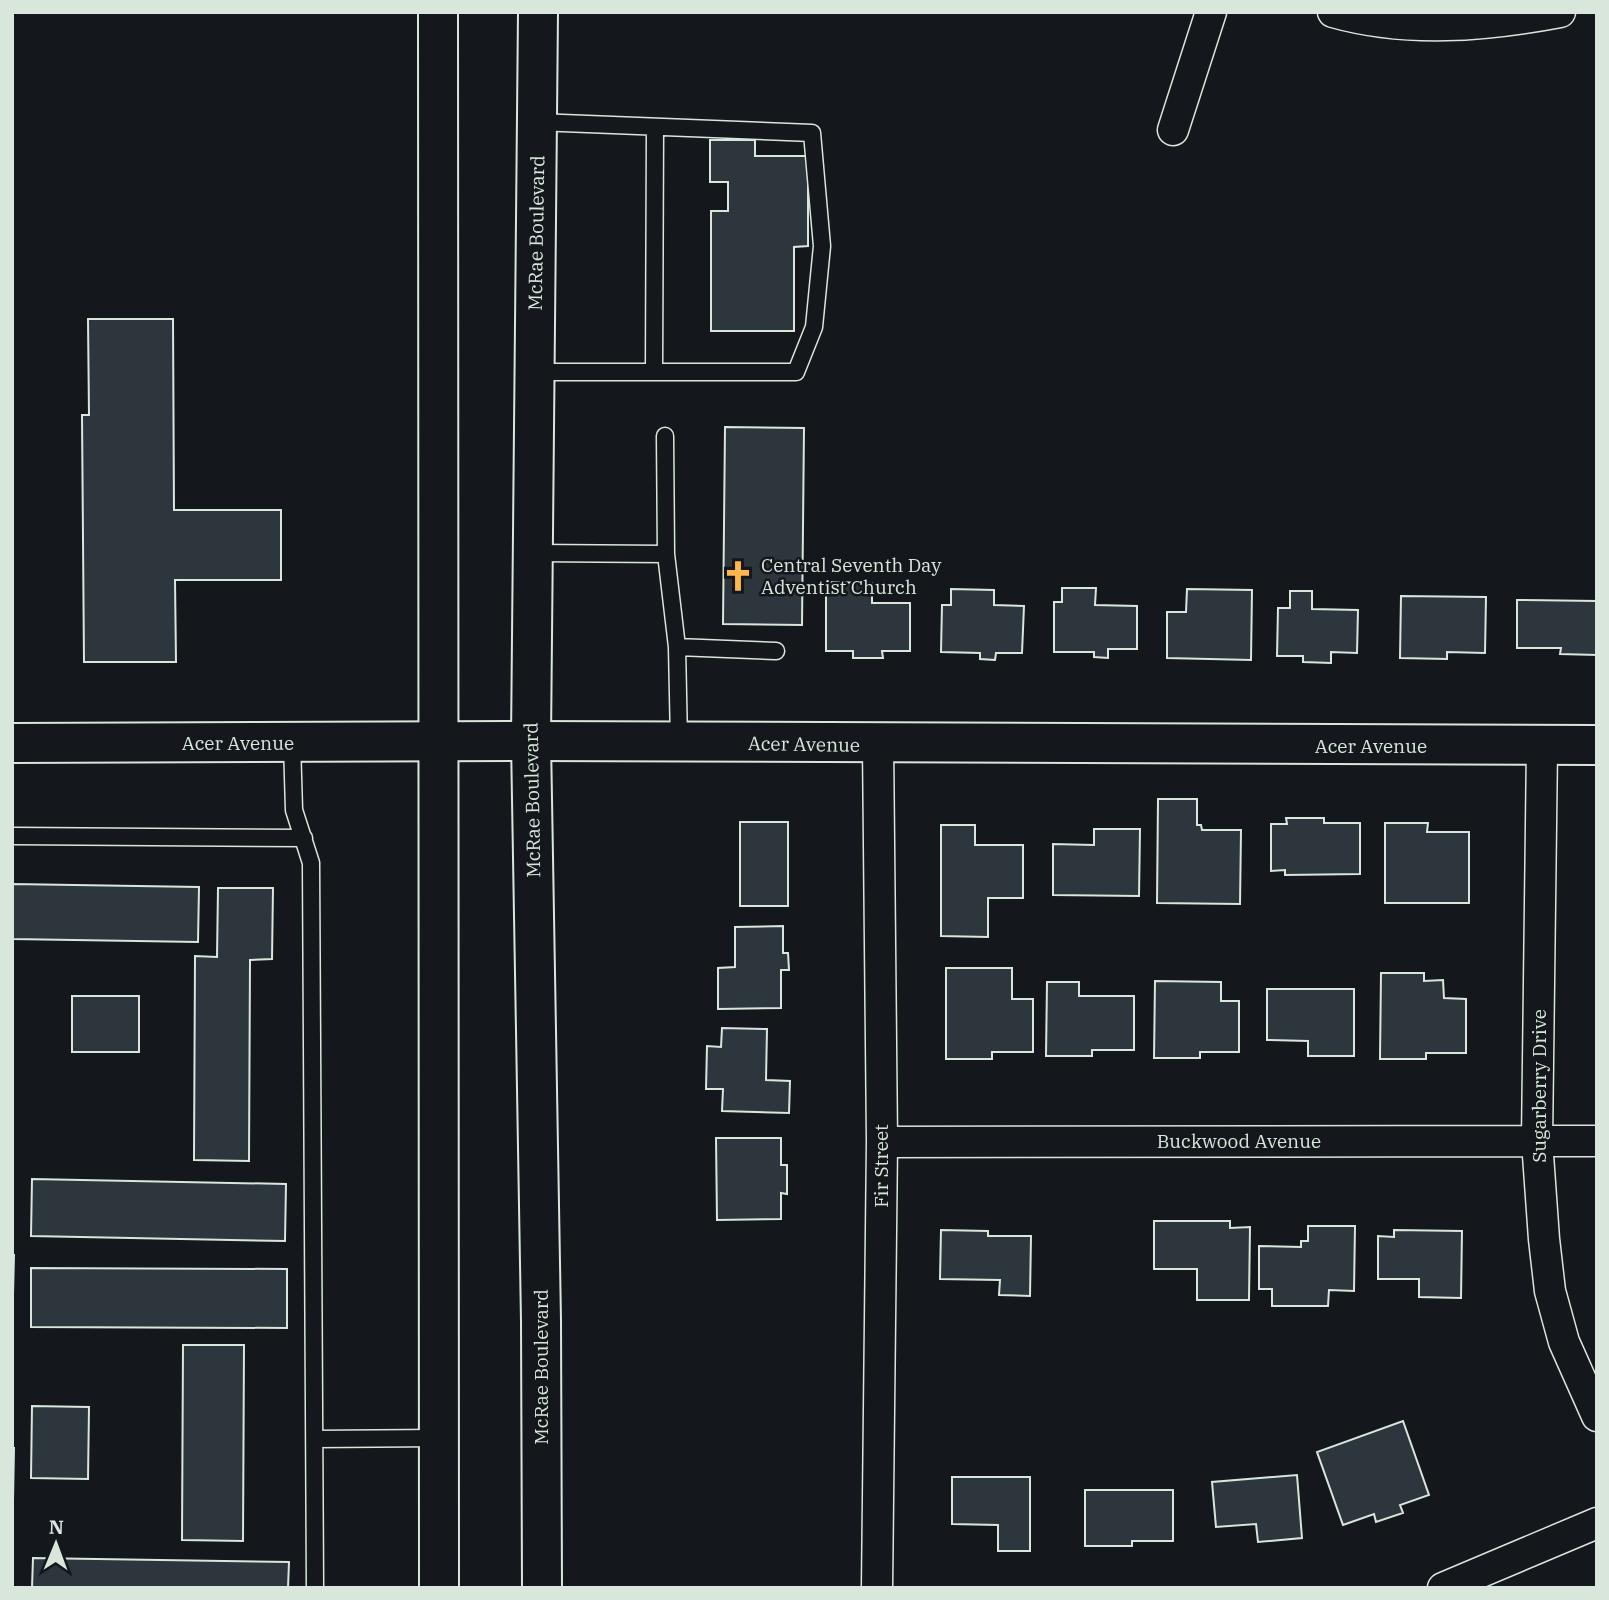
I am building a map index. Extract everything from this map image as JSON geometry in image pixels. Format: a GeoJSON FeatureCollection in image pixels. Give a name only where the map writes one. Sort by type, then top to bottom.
{"type":"FeatureCollection","features":[{"type":"Feature","properties":{"kind":"main road"},"geometry":{"type":"LineString","coordinates":[[438,12],[439,1588]]}},
{"type":"Feature","properties":{"kind":"main road","name":"McRae Boulevard"},"geometry":{"type":"LineString","coordinates":[[538,12],[531,741],[541,1307],[542,1588]]}},
{"type":"Feature","properties":{"kind":"main road","name":"Acer Avenue"},"geometry":{"type":"LineString","coordinates":[[12,743],[531,741],[1597,745]]}},
{"type":"Feature","properties":{"kind":"street"},"geometry":{"type":"LineString","coordinates":[[1173,130],[1211,12]]}},
{"type":"Feature","properties":{"kind":"street"},"geometry":{"type":"LineString","coordinates":[[1333,12],[1354,18],[1409,25],[1511,22],[1560,12]]}},
{"type":"Feature","properties":{"kind":"street","name":"Fir Street"},"geometry":{"type":"LineString","coordinates":[[877,1588],[882,1142],[878,744]]}},
{"type":"Feature","properties":{"kind":"street","name":"Sugarberry Drive"},"geometry":{"type":"LineString","coordinates":[[1542,746],[1537,1141],[1544,1239],[1550,1291],[1564,1342],[1597,1416]]}},
{"type":"Feature","properties":{"kind":"street","name":"Buckwood Avenue"},"geometry":{"type":"LineString","coordinates":[[882,1142],[1597,1141]]}},
{"type":"Feature","properties":{"kind":"street"},"geometry":{"type":"LineString","coordinates":[[1443,1588],[1597,1523]]}},
{"type":"Feature","properties":{"kind":"lane"},"geometry":{"type":"LineString","coordinates":[[535,372],[796,372],[814,327],[822,246],[812,133],[537,122]]}},
{"type":"Feature","properties":{"kind":"lane"},"geometry":{"type":"LineString","coordinates":[[654,372],[655,127]]}},
{"type":"Feature","properties":{"kind":"lane"},"geometry":{"type":"LineString","coordinates":[[665,436],[666,554],[677,647],[678,742]]}},
{"type":"Feature","properties":{"kind":"lane"},"geometry":{"type":"LineString","coordinates":[[533,553],[666,554]]}},
{"type":"Feature","properties":{"kind":"lane"},"geometry":{"type":"LineString","coordinates":[[677,647],[776,651]]}},
{"type":"Feature","properties":{"kind":"lane"},"geometry":{"type":"LineString","coordinates":[[292,743],[293,810],[311,863],[315,1588]]}},
{"type":"Feature","properties":{"kind":"lane"},"geometry":{"type":"LineString","coordinates":[[12,836],[303,838]]}},
{"type":"Feature","properties":{"kind":"lane"},"geometry":{"type":"LineString","coordinates":[[314,1439],[439,1438]]}},
{"type":"Feature","properties":{"kind":"building"},"geometry":{"type":"Polygon","coordinates":[[[710,140],[755,140],[755,156],[808,156],[808,246],[794,247],[794,331],[711,331],[711,211],[728,211],[728,182],[710,182],[710,140]]]}},
{"type":"Feature","properties":{"kind":"building"},"geometry":{"type":"Polygon","coordinates":[[[88,319],[173,319],[174,510],[281,510],[281,580],[175,580],[176,662],[84,662],[82,415],[89,415],[88,319]]]}},
{"type":"Feature","properties":{"kind":"building"},"geometry":{"type":"Polygon","coordinates":[[[725,427],[804,428],[802,625],[723,624],[725,427]]]}},
{"type":"Feature","properties":{"kind":"building"},"geometry":{"type":"Polygon","coordinates":[[[826,582],[872,583],[872,603],[910,603],[910,651],[882,651],[883,658],[853,658],[853,651],[826,651],[826,582]]]}},
{"type":"Feature","properties":{"kind":"building"},"geometry":{"type":"Polygon","coordinates":[[[1062,588],[1096,588],[1095,605],[1137,606],[1137,649],[1108,649],[1108,658],[1094,657],[1094,652],[1054,652],[1054,602],[1062,602],[1062,588]]]}},
{"type":"Feature","properties":{"kind":"building"},"geometry":{"type":"Polygon","coordinates":[[[951,589],[994,590],[994,605],[1024,606],[1022,653],[996,653],[995,660],[980,659],[980,653],[941,652],[942,605],[951,605],[951,589]]]}},
{"type":"Feature","properties":{"kind":"building"},"geometry":{"type":"Polygon","coordinates":[[[1187,589],[1252,590],[1251,660],[1167,658],[1167,612],[1186,612],[1187,589]]]}},
{"type":"Feature","properties":{"kind":"building"},"geometry":{"type":"Polygon","coordinates":[[[1290,591],[1312,591],[1312,609],[1358,610],[1357,653],[1331,652],[1331,663],[1303,662],[1303,656],[1277,656],[1278,608],[1290,608],[1290,591]]]}},
{"type":"Feature","properties":{"kind":"building"},"geometry":{"type":"Polygon","coordinates":[[[1401,596],[1486,597],[1485,653],[1447,652],[1447,659],[1400,658],[1401,596]]]}},
{"type":"Feature","properties":{"kind":"building"},"geometry":{"type":"Polygon","coordinates":[[[1517,600],[1597,601],[1597,655],[1560,654],[1561,648],[1517,648],[1517,600]]]}},
{"type":"Feature","properties":{"kind":"building"},"geometry":{"type":"Polygon","coordinates":[[[1158,799],[1197,799],[1197,825],[1201,825],[1202,830],[1241,830],[1240,904],[1157,903],[1158,799]]]}},
{"type":"Feature","properties":{"kind":"building"},"geometry":{"type":"Polygon","coordinates":[[[1286,818],[1324,818],[1324,823],[1360,823],[1360,874],[1285,875],[1285,870],[1271,871],[1271,824],[1287,824],[1286,818]]]}},
{"type":"Feature","properties":{"kind":"building"},"geometry":{"type":"Polygon","coordinates":[[[740,822],[788,822],[788,906],[740,906],[740,822]]]}},
{"type":"Feature","properties":{"kind":"building"},"geometry":{"type":"Polygon","coordinates":[[[1385,823],[1428,823],[1427,832],[1469,832],[1469,903],[1385,903],[1385,823]]]}},
{"type":"Feature","properties":{"kind":"building"},"geometry":{"type":"Polygon","coordinates":[[[941,825],[975,825],[975,845],[1023,845],[1023,898],[988,898],[988,937],[941,936],[941,825]]]}},
{"type":"Feature","properties":{"kind":"building"},"geometry":{"type":"Polygon","coordinates":[[[1094,829],[1140,829],[1139,896],[1053,895],[1053,844],[1094,845],[1094,829]]]}},
{"type":"Feature","properties":{"kind":"building"},"geometry":{"type":"Polygon","coordinates":[[[12,884],[199,887],[198,942],[12,939],[12,884]]]}},
{"type":"Feature","properties":{"kind":"building"},"geometry":{"type":"Polygon","coordinates":[[[218,888],[273,888],[272,959],[250,960],[249,1161],[194,1160],[195,956],[217,957],[218,888]]]}},
{"type":"Feature","properties":{"kind":"building"},"geometry":{"type":"Polygon","coordinates":[[[783,926],[783,953],[788,953],[789,970],[781,970],[781,1008],[718,1009],[718,968],[735,967],[735,927],[783,926]]]}},
{"type":"Feature","properties":{"kind":"building"},"geometry":{"type":"Polygon","coordinates":[[[946,968],[1012,968],[1012,999],[1033,999],[1033,1052],[992,1052],[992,1059],[946,1059],[946,968]]]}},
{"type":"Feature","properties":{"kind":"building"},"geometry":{"type":"Polygon","coordinates":[[[1381,973],[1424,973],[1424,981],[1443,980],[1444,998],[1466,999],[1466,1053],[1426,1053],[1426,1059],[1380,1059],[1381,973]]]}},
{"type":"Feature","properties":{"kind":"building"},"geometry":{"type":"Polygon","coordinates":[[[12,976],[13,976],[12,1073],[12,976]]]}},
{"type":"Feature","properties":{"kind":"building"},"geometry":{"type":"Polygon","coordinates":[[[1155,981],[1221,982],[1221,1001],[1239,1001],[1239,1052],[1200,1052],[1200,1058],[1154,1058],[1155,981]]]}},
{"type":"Feature","properties":{"kind":"building"},"geometry":{"type":"Polygon","coordinates":[[[1047,982],[1079,982],[1079,996],[1134,996],[1134,1050],[1092,1050],[1092,1056],[1046,1056],[1047,982]]]}},
{"type":"Feature","properties":{"kind":"building"},"geometry":{"type":"Polygon","coordinates":[[[1267,989],[1354,989],[1354,1056],[1308,1056],[1308,1041],[1267,1040],[1267,989]]]}},
{"type":"Feature","properties":{"kind":"building"},"geometry":{"type":"Polygon","coordinates":[[[72,996],[139,996],[139,1052],[72,1052],[72,996]]]}},
{"type":"Feature","properties":{"kind":"building"},"geometry":{"type":"Polygon","coordinates":[[[722,1028],[767,1029],[766,1080],[790,1081],[789,1113],[722,1111],[723,1089],[706,1089],[707,1046],[721,1047],[722,1028]]]}},
{"type":"Feature","properties":{"kind":"building"},"geometry":{"type":"Polygon","coordinates":[[[716,1138],[781,1138],[781,1165],[787,1165],[787,1194],[781,1193],[781,1219],[717,1220],[716,1138]]]}},
{"type":"Feature","properties":{"kind":"building"},"geometry":{"type":"Polygon","coordinates":[[[32,1179],[286,1184],[285,1241],[31,1236],[32,1179]]]}},
{"type":"Feature","properties":{"kind":"building"},"geometry":{"type":"Polygon","coordinates":[[[1154,1221],[1230,1221],[1230,1228],[1250,1227],[1249,1300],[1197,1300],[1197,1269],[1154,1269],[1154,1221]]]}},
{"type":"Feature","properties":{"kind":"building"},"geometry":{"type":"Polygon","coordinates":[[[1308,1226],[1355,1226],[1354,1291],[1329,1290],[1328,1306],[1272,1306],[1272,1289],[1259,1289],[1259,1246],[1301,1247],[1301,1241],[1308,1241],[1308,1226]]]}},
{"type":"Feature","properties":{"kind":"building"},"geometry":{"type":"Polygon","coordinates":[[[941,1230],[988,1231],[988,1236],[1031,1236],[1030,1296],[999,1295],[1000,1280],[940,1279],[941,1230]]]}},
{"type":"Feature","properties":{"kind":"building"},"geometry":{"type":"Polygon","coordinates":[[[1394,1230],[1462,1231],[1461,1298],[1419,1297],[1419,1279],[1378,1279],[1378,1236],[1394,1237],[1394,1230]]]}},
{"type":"Feature","properties":{"kind":"building"},"geometry":{"type":"Polygon","coordinates":[[[12,1255],[14,1255],[12,1334],[12,1255]]]}},
{"type":"Feature","properties":{"kind":"building"},"geometry":{"type":"Polygon","coordinates":[[[31,1268],[287,1269],[287,1328],[31,1327],[31,1268]]]}},
{"type":"Feature","properties":{"kind":"building"},"geometry":{"type":"Polygon","coordinates":[[[183,1345],[244,1345],[243,1541],[182,1540],[183,1345]]]}},
{"type":"Feature","properties":{"kind":"building"},"geometry":{"type":"Polygon","coordinates":[[[32,1406],[89,1407],[88,1479],[31,1478],[32,1406]]]}},
{"type":"Feature","properties":{"kind":"building"},"geometry":{"type":"Polygon","coordinates":[[[1403,1421],[1429,1495],[1400,1505],[1403,1513],[1376,1522],[1374,1514],[1343,1525],[1317,1452],[1403,1421]]]}},
{"type":"Feature","properties":{"kind":"building"},"geometry":{"type":"Polygon","coordinates":[[[12,1448],[14,1448],[12,1553],[12,1448]]]}},
{"type":"Feature","properties":{"kind":"building"},"geometry":{"type":"Polygon","coordinates":[[[1297,1475],[1302,1538],[1258,1542],[1256,1524],[1216,1527],[1212,1482],[1297,1475]]]}},
{"type":"Feature","properties":{"kind":"building"},"geometry":{"type":"Polygon","coordinates":[[[952,1477],[1030,1477],[1030,1551],[998,1551],[998,1525],[952,1524],[952,1477]]]}},
{"type":"Feature","properties":{"kind":"building"},"geometry":{"type":"Polygon","coordinates":[[[1085,1490],[1173,1490],[1173,1541],[1132,1541],[1132,1546],[1085,1546],[1085,1490]]]}},
{"type":"Feature","properties":{"kind":"building"},"geometry":{"type":"Polygon","coordinates":[[[33,1558],[289,1562],[288,1588],[32,1588],[33,1558]]]}},
{"type":"Feature","properties":{"kind":"place","name":"Central Seventh Day Adventist Church"},"geometry":{"type":"Point","coordinates":[738,576]}}]}
